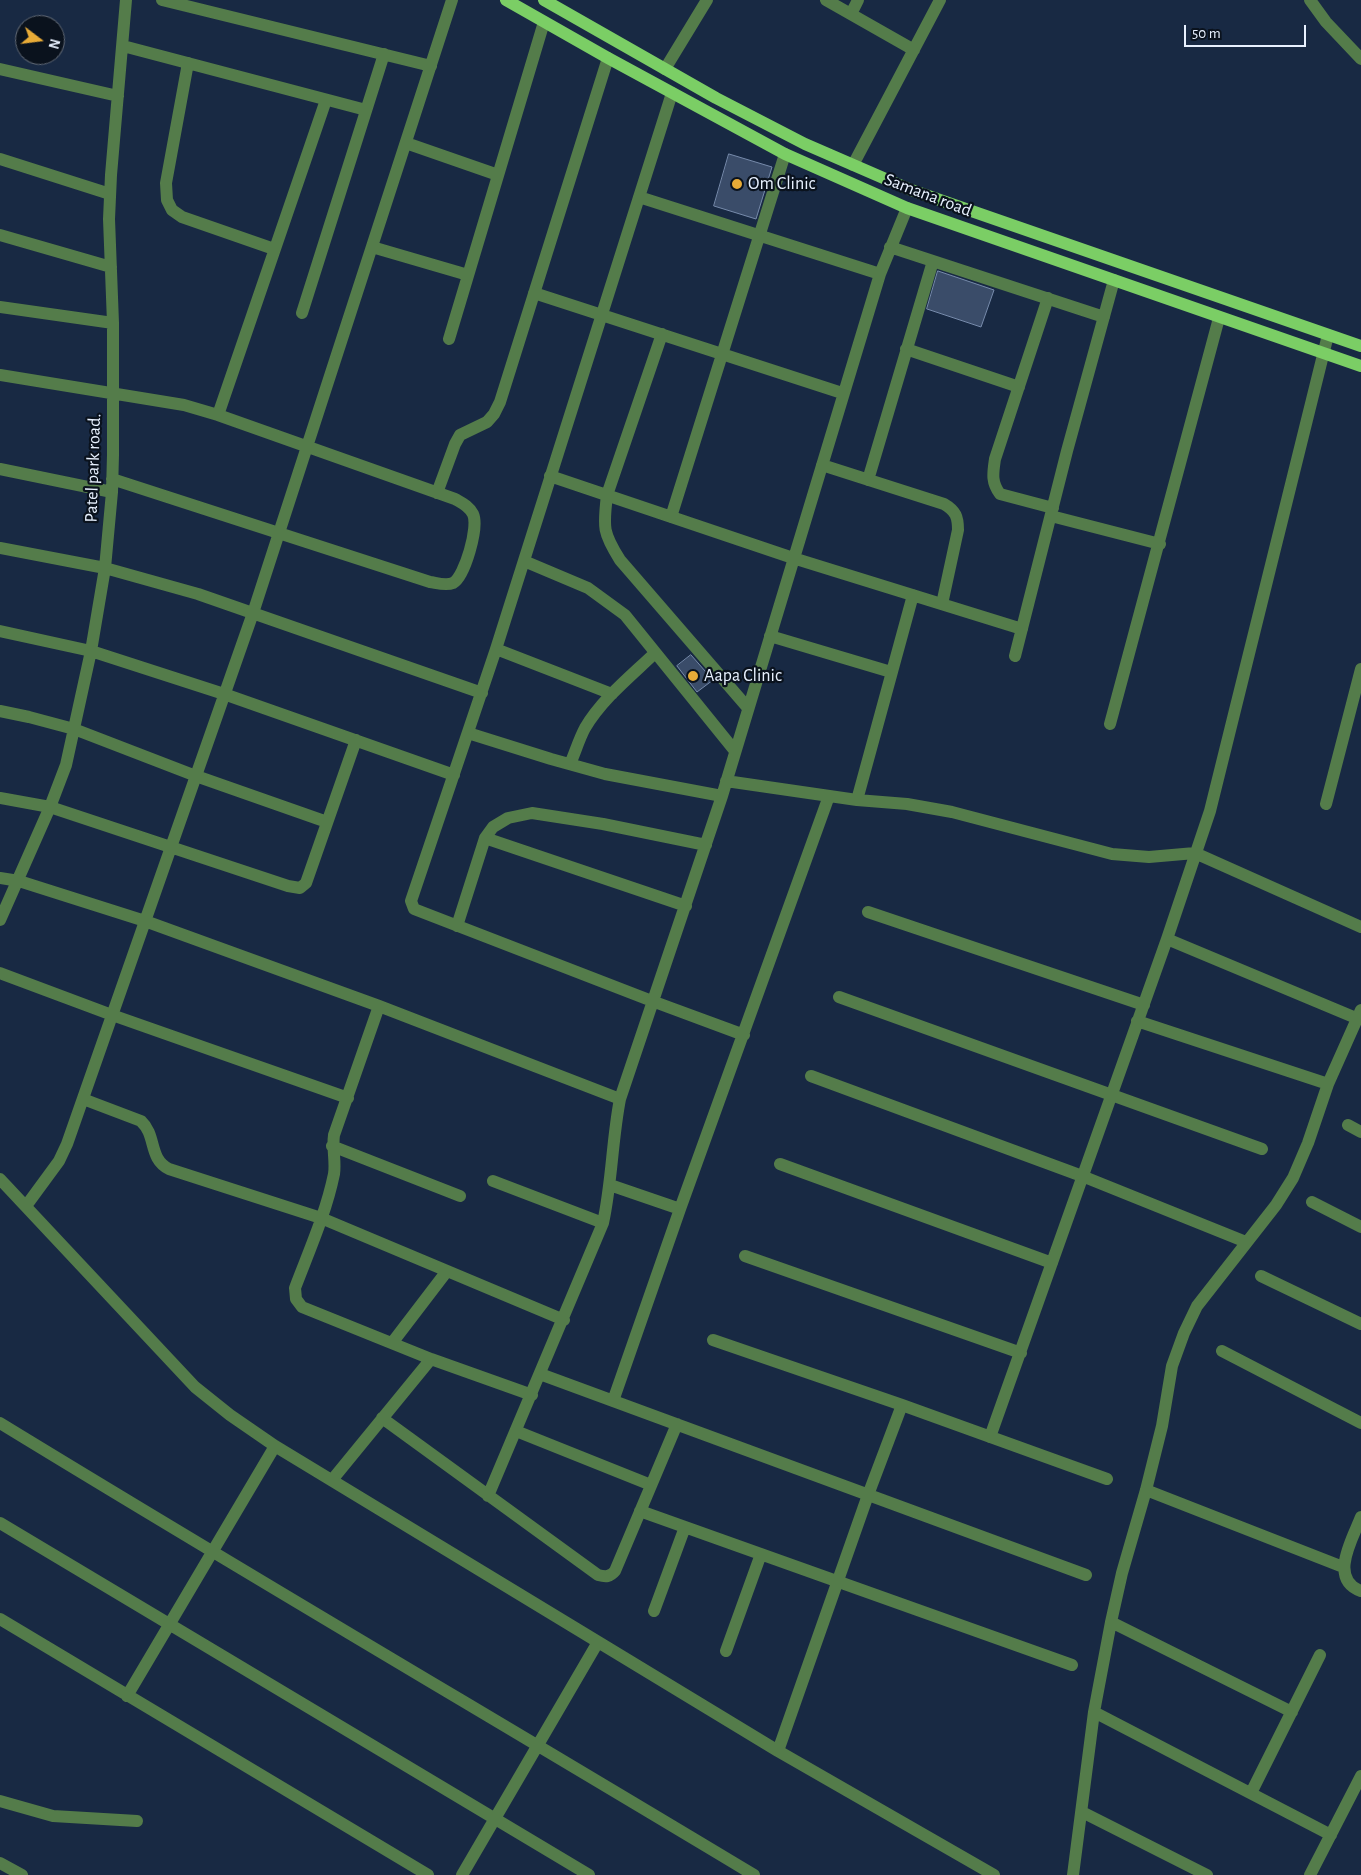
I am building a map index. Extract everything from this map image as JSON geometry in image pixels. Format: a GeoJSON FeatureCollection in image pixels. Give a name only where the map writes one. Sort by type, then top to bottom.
{"type":"FeatureCollection","features":[{"type":"Feature","properties":{"kind":"main road","name":"Samana road"},"geometry":{"type":"LineString","coordinates":[[506,0],[785,154],[907,208],[1361,366]]}},
{"type":"Feature","properties":{"kind":"main road","name":"Samana road"},"geometry":{"type":"LineString","coordinates":[[551,2],[665,69],[797,140],[911,190],[1361,346]]}},
{"type":"Feature","properties":{"kind":"street","name":"Patel park road."},"geometry":{"type":"LineString","coordinates":[[0,920],[50,807],[66,764],[91,651],[105,568],[112,492],[113,323],[109,219],[126,0]]}},
{"type":"Feature","properties":{"kind":"street"},"geometry":{"type":"LineString","coordinates":[[162,0],[431,66]]}},
{"type":"Feature","properties":{"kind":"street"},"geometry":{"type":"LineString","coordinates":[[26,1206],[64,1154],[253,612],[452,0]]}},
{"type":"Feature","properties":{"kind":"street"},"geometry":{"type":"LineString","coordinates":[[665,69],[706,0]]}},
{"type":"Feature","properties":{"kind":"street"},"geometry":{"type":"LineString","coordinates":[[826,0],[914,50]]}},
{"type":"Feature","properties":{"kind":"street"},"geometry":{"type":"LineString","coordinates":[[851,14],[858,0]]}},
{"type":"Feature","properties":{"kind":"street"},"geometry":{"type":"LineString","coordinates":[[853,165],[940,0]]}},
{"type":"Feature","properties":{"kind":"street"},"geometry":{"type":"LineString","coordinates":[[1310,0],[1326,22],[1361,59]]}},
{"type":"Feature","properties":{"kind":"street"},"geometry":{"type":"LineString","coordinates":[[449,339],[544,22]]}},
{"type":"Feature","properties":{"kind":"street"},"geometry":{"type":"LineString","coordinates":[[123,46],[366,110]]}},
{"type":"Feature","properties":{"kind":"street"},"geometry":{"type":"LineString","coordinates":[[302,313],[384,54]]}},
{"type":"Feature","properties":{"kind":"street"},"geometry":{"type":"LineString","coordinates":[[437,492],[454,444],[460,435],[487,422],[494,414],[500,402],[608,58]]}},
{"type":"Feature","properties":{"kind":"street"},"geometry":{"type":"LineString","coordinates":[[188,63],[166,183],[167,200],[172,210],[182,217],[274,249]]}},
{"type":"Feature","properties":{"kind":"street"},"geometry":{"type":"LineString","coordinates":[[0,69],[118,96]]}},
{"type":"Feature","properties":{"kind":"street"},"geometry":{"type":"LineString","coordinates":[[672,92],[482,693],[411,901],[414,909],[652,1002],[744,1035]]}},
{"type":"Feature","properties":{"kind":"street"},"geometry":{"type":"LineString","coordinates":[[218,415],[326,100]]}},
{"type":"Feature","properties":{"kind":"street"},"geometry":{"type":"LineString","coordinates":[[406,143],[498,174]]}},
{"type":"Feature","properties":{"kind":"street"},"geometry":{"type":"LineString","coordinates":[[671,517],[785,154]]}},
{"type":"Feature","properties":{"kind":"street"},"geometry":{"type":"LineString","coordinates":[[0,159],[110,194]]}},
{"type":"Feature","properties":{"kind":"street"},"geometry":{"type":"LineString","coordinates":[[639,197],[880,274]]}},
{"type":"Feature","properties":{"kind":"street"},"geometry":{"type":"LineString","coordinates":[[488,1496],[564,1320],[603,1223],[610,1185],[620,1099],[722,796],[842,393],[880,274],[907,208]]}},
{"type":"Feature","properties":{"kind":"street"},"geometry":{"type":"LineString","coordinates":[[0,235],[111,267]]}},
{"type":"Feature","properties":{"kind":"street"},"geometry":{"type":"LineString","coordinates":[[372,246],[468,275]]}},
{"type":"Feature","properties":{"kind":"street"},"geometry":{"type":"LineString","coordinates":[[890,247],[1104,317]]}},
{"type":"Feature","properties":{"kind":"street"},"geometry":{"type":"LineString","coordinates":[[868,480],[933,261]]}},
{"type":"Feature","properties":{"kind":"street"},"geometry":{"type":"LineString","coordinates":[[1015,656],[1114,280]]}},
{"type":"Feature","properties":{"kind":"street"},"geometry":{"type":"LineString","coordinates":[[534,293],[842,393]]}},
{"type":"Feature","properties":{"kind":"street"},"geometry":{"type":"LineString","coordinates":[[1048,298],[995,459],[992,476],[995,487],[1000,494],[1052,512],[1160,544]]}},
{"type":"Feature","properties":{"kind":"street"},"geometry":{"type":"LineString","coordinates":[[0,307],[113,323]]}},
{"type":"Feature","properties":{"kind":"street"},"geometry":{"type":"LineString","coordinates":[[1110,724],[1220,318]]}},
{"type":"Feature","properties":{"kind":"street"},"geometry":{"type":"LineString","coordinates":[[662,334],[607,495],[604,520],[608,540],[620,560],[748,708]]}},
{"type":"Feature","properties":{"kind":"street"},"geometry":{"type":"LineString","coordinates":[[990,1437],[1110,1095],[1144,1005],[1210,811],[1328,335]]}},
{"type":"Feature","properties":{"kind":"street"},"geometry":{"type":"LineString","coordinates":[[906,349],[1019,388]]}},
{"type":"Feature","properties":{"kind":"street"},"geometry":{"type":"LineString","coordinates":[[0,376],[184,405],[218,415],[455,499],[468,506],[474,515],[473,535],[465,565],[459,578],[452,584],[430,582],[112,479]]}},
{"type":"Feature","properties":{"kind":"street"},"geometry":{"type":"LineString","coordinates":[[822,465],[944,504],[953,509],[958,519],[958,530],[942,604]]}},
{"type":"Feature","properties":{"kind":"street"},"geometry":{"type":"LineString","coordinates":[[0,469],[112,492]]}},
{"type":"Feature","properties":{"kind":"street"},"geometry":{"type":"LineString","coordinates":[[550,476],[793,558],[1022,629]]}},
{"type":"Feature","properties":{"kind":"street"},"geometry":{"type":"LineString","coordinates":[[0,548],[105,568],[198,594],[482,693]]}},
{"type":"Feature","properties":{"kind":"street"},"geometry":{"type":"LineString","coordinates":[[524,561],[588,588],[625,615],[735,751]]}},
{"type":"Feature","properties":{"kind":"street"},"geometry":{"type":"LineString","coordinates":[[857,800],[913,595]]}},
{"type":"Feature","properties":{"kind":"street"},"geometry":{"type":"LineString","coordinates":[[0,631],[91,651],[224,694],[454,775]]}},
{"type":"Feature","properties":{"kind":"street"},"geometry":{"type":"LineString","coordinates":[[770,636],[891,672]]}},
{"type":"Feature","properties":{"kind":"street"},"geometry":{"type":"LineString","coordinates":[[496,649],[612,694]]}},
{"type":"Feature","properties":{"kind":"street"},"geometry":{"type":"LineString","coordinates":[[570,764],[585,729],[595,714],[612,694],[655,653]]}},
{"type":"Feature","properties":{"kind":"street"},"geometry":{"type":"LineString","coordinates":[[1326,804],[1361,669]]}},
{"type":"Feature","properties":{"kind":"street"},"geometry":{"type":"LineString","coordinates":[[0,711],[74,729],[196,776],[327,822]]}},
{"type":"Feature","properties":{"kind":"street"},"geometry":{"type":"LineString","coordinates":[[468,734],[605,774],[722,796]]}},
{"type":"Feature","properties":{"kind":"street"},"geometry":{"type":"LineString","coordinates":[[0,798],[50,807],[288,886],[300,888],[306,883],[356,740]]}},
{"type":"Feature","properties":{"kind":"street"},"geometry":{"type":"LineString","coordinates":[[726,781],[857,800],[906,804],[952,812],[1112,854],[1148,857],[1195,853],[1361,927]]}},
{"type":"Feature","properties":{"kind":"street"},"geometry":{"type":"LineString","coordinates":[[613,1401],[829,796]]}},
{"type":"Feature","properties":{"kind":"street"},"geometry":{"type":"LineString","coordinates":[[457,926],[485,838],[493,827],[508,818],[532,814],[603,824],[706,845]]}},
{"type":"Feature","properties":{"kind":"street"},"geometry":{"type":"LineString","coordinates":[[485,838],[686,906]]}},
{"type":"Feature","properties":{"kind":"street"},"geometry":{"type":"LineString","coordinates":[[0,878],[18,881],[144,921],[379,1006],[620,1099]]}},
{"type":"Feature","properties":{"kind":"street"},"geometry":{"type":"LineString","coordinates":[[868,912],[1144,1005]]}},
{"type":"Feature","properties":{"kind":"street"},"geometry":{"type":"LineString","coordinates":[[1073,1875],[1094,1712],[1111,1622],[1122,1573],[1162,1426],[1172,1366],[1184,1333],[1197,1306],[1276,1205],[1293,1178],[1308,1143],[1328,1084],[1359,1014],[1167,939]]}},
{"type":"Feature","properties":{"kind":"street"},"geometry":{"type":"LineString","coordinates":[[0,974],[348,1098]]}},
{"type":"Feature","properties":{"kind":"street"},"geometry":{"type":"LineString","coordinates":[[839,997],[1262,1149]]}},
{"type":"Feature","properties":{"kind":"street"},"geometry":{"type":"LineString","coordinates":[[379,1006],[334,1136],[332,1146],[335,1166],[321,1218],[294,1294],[302,1307],[431,1359],[532,1395]]}},
{"type":"Feature","properties":{"kind":"street"},"geometry":{"type":"LineString","coordinates":[[1138,1021],[1328,1084]]}},
{"type":"Feature","properties":{"kind":"street"},"geometry":{"type":"LineString","coordinates":[[810,1076],[1082,1176],[1246,1242]]}},
{"type":"Feature","properties":{"kind":"street"},"geometry":{"type":"LineString","coordinates":[[83,1099],[141,1121],[147,1127],[157,1160],[162,1165],[321,1218],[564,1320]]}},
{"type":"Feature","properties":{"kind":"street"},"geometry":{"type":"LineString","coordinates":[[1348,1125],[1361,1132]]}},
{"type":"Feature","properties":{"kind":"street"},"geometry":{"type":"LineString","coordinates":[[332,1146],[460,1196]]}},
{"type":"Feature","properties":{"kind":"street"},"geometry":{"type":"LineString","coordinates":[[780,1164],[1052,1263]]}},
{"type":"Feature","properties":{"kind":"street"},"geometry":{"type":"LineString","coordinates":[[0,1179],[195,1387],[230,1415],[275,1446],[778,1751],[994,1875]]}},
{"type":"Feature","properties":{"kind":"street"},"geometry":{"type":"LineString","coordinates":[[493,1181],[603,1223]]}},
{"type":"Feature","properties":{"kind":"street"},"geometry":{"type":"LineString","coordinates":[[610,1185],[680,1209]]}},
{"type":"Feature","properties":{"kind":"street"},"geometry":{"type":"LineString","coordinates":[[1312,1202],[1361,1227]]}},
{"type":"Feature","properties":{"kind":"street"},"geometry":{"type":"LineString","coordinates":[[745,1256],[1021,1353]]}},
{"type":"Feature","properties":{"kind":"street"},"geometry":{"type":"LineString","coordinates":[[392,1343],[447,1271]]}},
{"type":"Feature","properties":{"kind":"street"},"geometry":{"type":"LineString","coordinates":[[1261,1276],[1361,1324]]}},
{"type":"Feature","properties":{"kind":"street"},"geometry":{"type":"LineString","coordinates":[[714,1340],[1107,1479]]}},
{"type":"Feature","properties":{"kind":"street"},"geometry":{"type":"LineString","coordinates":[[1222,1351],[1361,1424]]}},
{"type":"Feature","properties":{"kind":"street"},"geometry":{"type":"LineString","coordinates":[[332,1480],[431,1359]]}},
{"type":"Feature","properties":{"kind":"street"},"geometry":{"type":"LineString","coordinates":[[540,1374],[1086,1575]]}},
{"type":"Feature","properties":{"kind":"street"},"geometry":{"type":"LineString","coordinates":[[778,1751],[868,1495],[902,1405]]}},
{"type":"Feature","properties":{"kind":"street"},"geometry":{"type":"LineString","coordinates":[[382,1418],[598,1575],[605,1577],[615,1572],[677,1424]]}},
{"type":"Feature","properties":{"kind":"street"},"geometry":{"type":"LineString","coordinates":[[0,1424],[212,1553],[754,1875]]}},
{"type":"Feature","properties":{"kind":"street"},"geometry":{"type":"LineString","coordinates":[[516,1431],[651,1485]]}},
{"type":"Feature","properties":{"kind":"street"},"geometry":{"type":"LineString","coordinates":[[127,1696],[275,1446]]}},
{"type":"Feature","properties":{"kind":"street"},"geometry":{"type":"LineString","coordinates":[[1146,1490],[1344,1567]]}},
{"type":"Feature","properties":{"kind":"street"},"geometry":{"type":"LineString","coordinates":[[640,1511],[1072,1665]]}},
{"type":"Feature","properties":{"kind":"street"},"geometry":{"type":"LineString","coordinates":[[1361,1517],[1345,1558],[1344,1567],[1345,1577],[1349,1583],[1361,1591]]}},
{"type":"Feature","properties":{"kind":"street"},"geometry":{"type":"LineString","coordinates":[[0,1523],[589,1875]]}},
{"type":"Feature","properties":{"kind":"street"},"geometry":{"type":"LineString","coordinates":[[654,1611],[685,1527]]}},
{"type":"Feature","properties":{"kind":"street"},"geometry":{"type":"LineString","coordinates":[[726,1651],[761,1554]]}},
{"type":"Feature","properties":{"kind":"street"},"geometry":{"type":"LineString","coordinates":[[0,1619],[428,1875]]}},
{"type":"Feature","properties":{"kind":"street"},"geometry":{"type":"LineString","coordinates":[[1111,1622],[1292,1712]]}},
{"type":"Feature","properties":{"kind":"street"},"geometry":{"type":"LineString","coordinates":[[462,1875],[598,1642]]}},
{"type":"Feature","properties":{"kind":"street"},"geometry":{"type":"LineString","coordinates":[[1250,1793],[1320,1656]]}},
{"type":"Feature","properties":{"kind":"street"},"geometry":{"type":"LineString","coordinates":[[1094,1712],[1331,1835]]}},
{"type":"Feature","properties":{"kind":"street"},"geometry":{"type":"LineString","coordinates":[[1310,1875],[1361,1776]]}},
{"type":"Feature","properties":{"kind":"street"},"geometry":{"type":"LineString","coordinates":[[0,1801],[53,1816],[137,1821]]}},
{"type":"Feature","properties":{"kind":"street"},"geometry":{"type":"LineString","coordinates":[[1082,1812],[1207,1875]]}},
{"type":"Feature","properties":{"kind":"street"},"geometry":{"type":"LineString","coordinates":[[0,1863],[22,1875]]}},
{"type":"Feature","properties":{"kind":"building"},"geometry":{"type":"Polygon","coordinates":[[[729,154],[772,167],[756,219],[714,206],[729,154]]]}},
{"type":"Feature","properties":{"kind":"building"},"geometry":{"type":"Polygon","coordinates":[[[938,271],[994,290],[981,327],[927,309],[938,271]]]}},
{"type":"Feature","properties":{"kind":"building"},"geometry":{"type":"Polygon","coordinates":[[[691,655],[713,680],[697,692],[677,666],[691,655]]]}},
{"type":"Feature","properties":{"kind":"place","name":"Om Clinic"},"geometry":{"type":"Point","coordinates":[737,184]}},
{"type":"Feature","properties":{"kind":"place","name":"Aapa Clinic"},"geometry":{"type":"Point","coordinates":[693,676]}}]}
